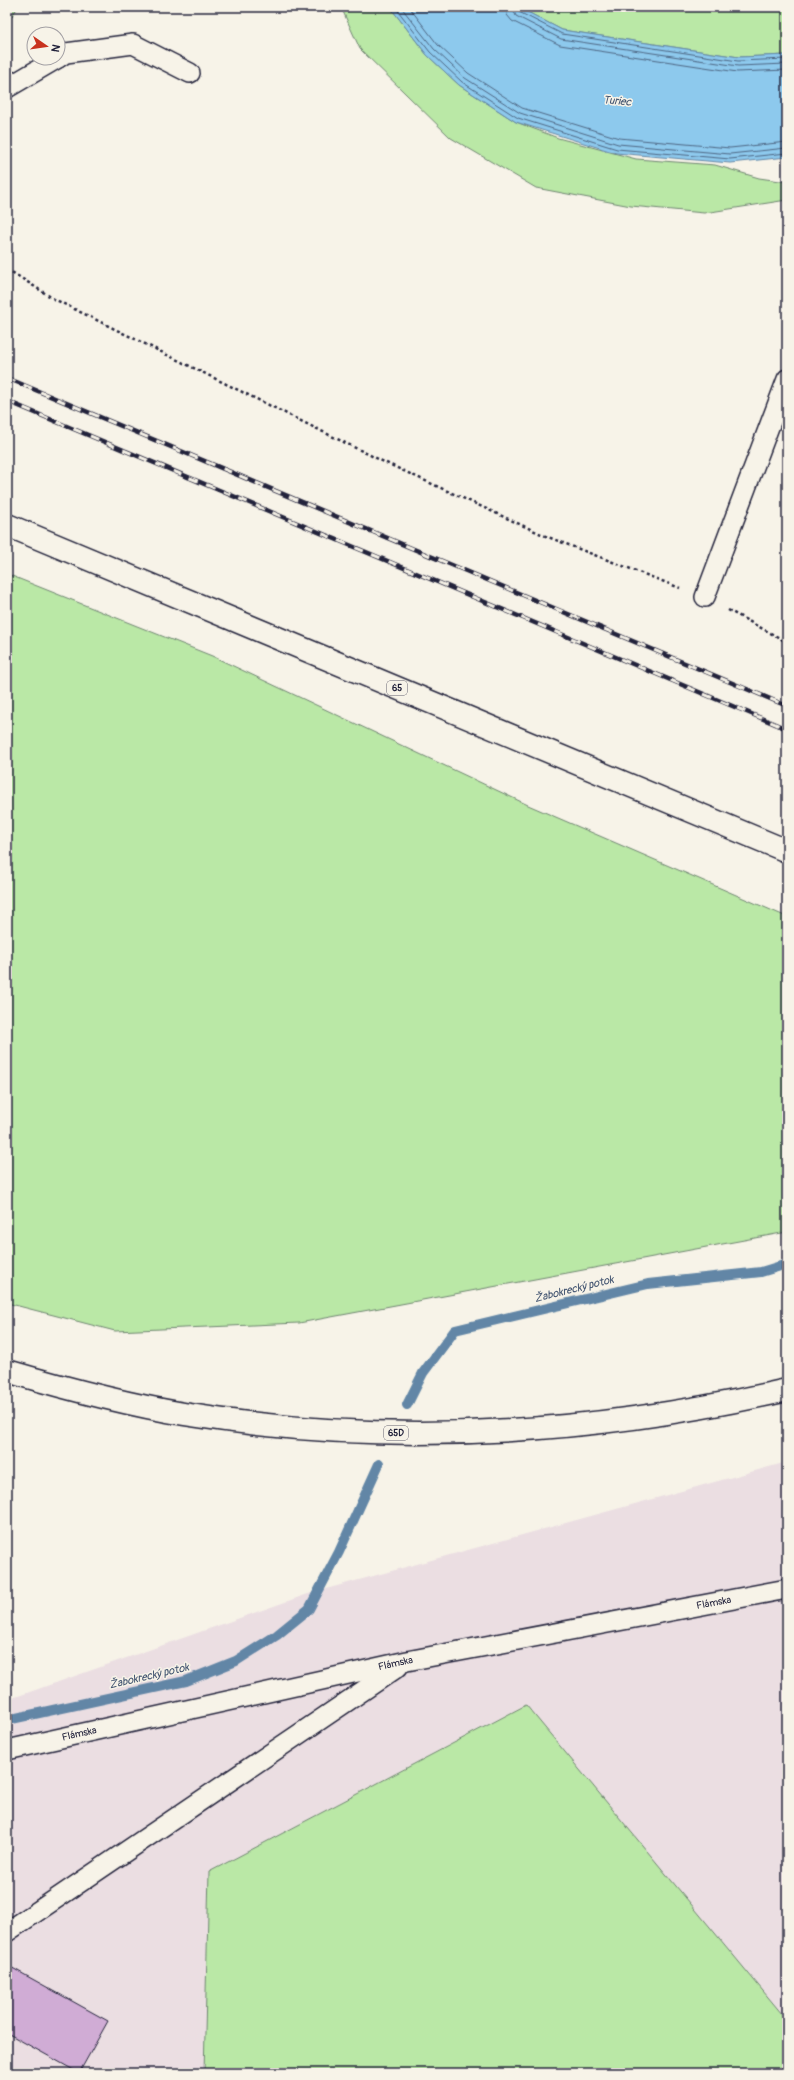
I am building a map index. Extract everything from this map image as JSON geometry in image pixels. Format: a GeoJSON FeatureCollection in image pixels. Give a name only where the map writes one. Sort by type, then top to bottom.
{"type":"FeatureCollection","features":[{"type":"Feature","properties":{"kind":"main road","name":"65"},"geometry":{"type":"LineString","coordinates":[[7,525],[787,851]]}},
{"type":"Feature","properties":{"kind":"main road","name":"65D"},"geometry":{"type":"LineString","coordinates":[[7,1371],[84,1392],[183,1414],[300,1428],[385,1433],[447,1434],[525,1430],[601,1423],[669,1414],[787,1390]]}},
{"type":"Feature","properties":{"kind":"lane"},"geometry":{"type":"LineString","coordinates":[[66,53],[133,44],[190,73]]}},
{"type":"Feature","properties":{"kind":"lane"},"geometry":{"type":"LineString","coordinates":[[7,88],[44,66]]}},
{"type":"Feature","properties":{"kind":"lane"},"geometry":{"type":"LineString","coordinates":[[705,597],[787,379]]}},
{"type":"Feature","properties":{"kind":"lane","name":"Flámska"},"geometry":{"type":"LineString","coordinates":[[7,1750],[407,1661],[787,1589]]}},
{"type":"Feature","properties":{"kind":"lane"},"geometry":{"type":"LineString","coordinates":[[7,1932],[407,1661]]}},
{"type":"Feature","properties":{"kind":"path"},"geometry":{"type":"LineString","coordinates":[[7,269],[54,299],[380,460],[548,537],[705,597],[787,642]]}},
{"type":"Feature","properties":{"kind":"shaded area"},"geometry":{"type":"Polygon","coordinates":[[[787,1462],[787,2020],[525,1705],[209,1872],[204,2073],[7,2073],[7,1700],[308,1594],[787,1462]]]}},
{"type":"Feature","properties":{"kind":"green space"},"geometry":{"type":"Polygon","coordinates":[[[7,7],[18,7],[7,23],[7,7]]]}},
{"type":"Feature","properties":{"kind":"green space"},"geometry":{"type":"Polygon","coordinates":[[[341,7],[390,7],[427,55],[459,85],[516,122],[558,138],[636,159],[715,165],[759,178],[787,182],[787,200],[704,213],[631,206],[536,188],[451,138],[360,49],[341,7]]]}},
{"type":"Feature","properties":{"kind":"green space"},"geometry":{"type":"Polygon","coordinates":[[[518,7],[787,7],[787,55],[739,57],[562,30],[518,7]]]}},
{"type":"Feature","properties":{"kind":"green space"},"geometry":{"type":"Polygon","coordinates":[[[7,574],[212,656],[528,805],[787,917],[787,1232],[299,1323],[115,1331],[7,1303],[7,574]]]}},
{"type":"Feature","properties":{"kind":"green space"},"geometry":{"type":"Polygon","coordinates":[[[526,1705],[787,2020],[787,2073],[204,2073],[209,1872],[526,1705]]]}},
{"type":"Feature","properties":{"kind":"water","name":"Turiec"},"geometry":{"type":"Polygon","coordinates":[[[390,7],[518,7],[562,30],[739,57],[787,55],[787,157],[730,163],[616,153],[516,122],[459,85],[427,55],[390,7]]]}},
{"type":"Feature","properties":{"kind":"building"},"geometry":{"type":"Polygon","coordinates":[[[7,1965],[108,2021],[79,2073],[7,2033],[7,1965]]]}},
{"type":"Feature","properties":{"kind":"waterway","name":"Žabokrecký potok"},"geometry":{"type":"LineString","coordinates":[[407,1405],[423,1373],[455,1330],[648,1284],[761,1272],[787,1264]]}},
{"type":"Feature","properties":{"kind":"waterway","name":"Žabokrecký potok"},"geometry":{"type":"LineString","coordinates":[[7,1720],[186,1681],[236,1661],[277,1635],[309,1609],[339,1552],[379,1464]]}},
{"type":"Feature","properties":{"kind":"railway"},"geometry":{"type":"LineString","coordinates":[[7,378],[787,706]]}},
{"type":"Feature","properties":{"kind":"railway"},"geometry":{"type":"LineString","coordinates":[[7,401],[787,729]]}}]}
